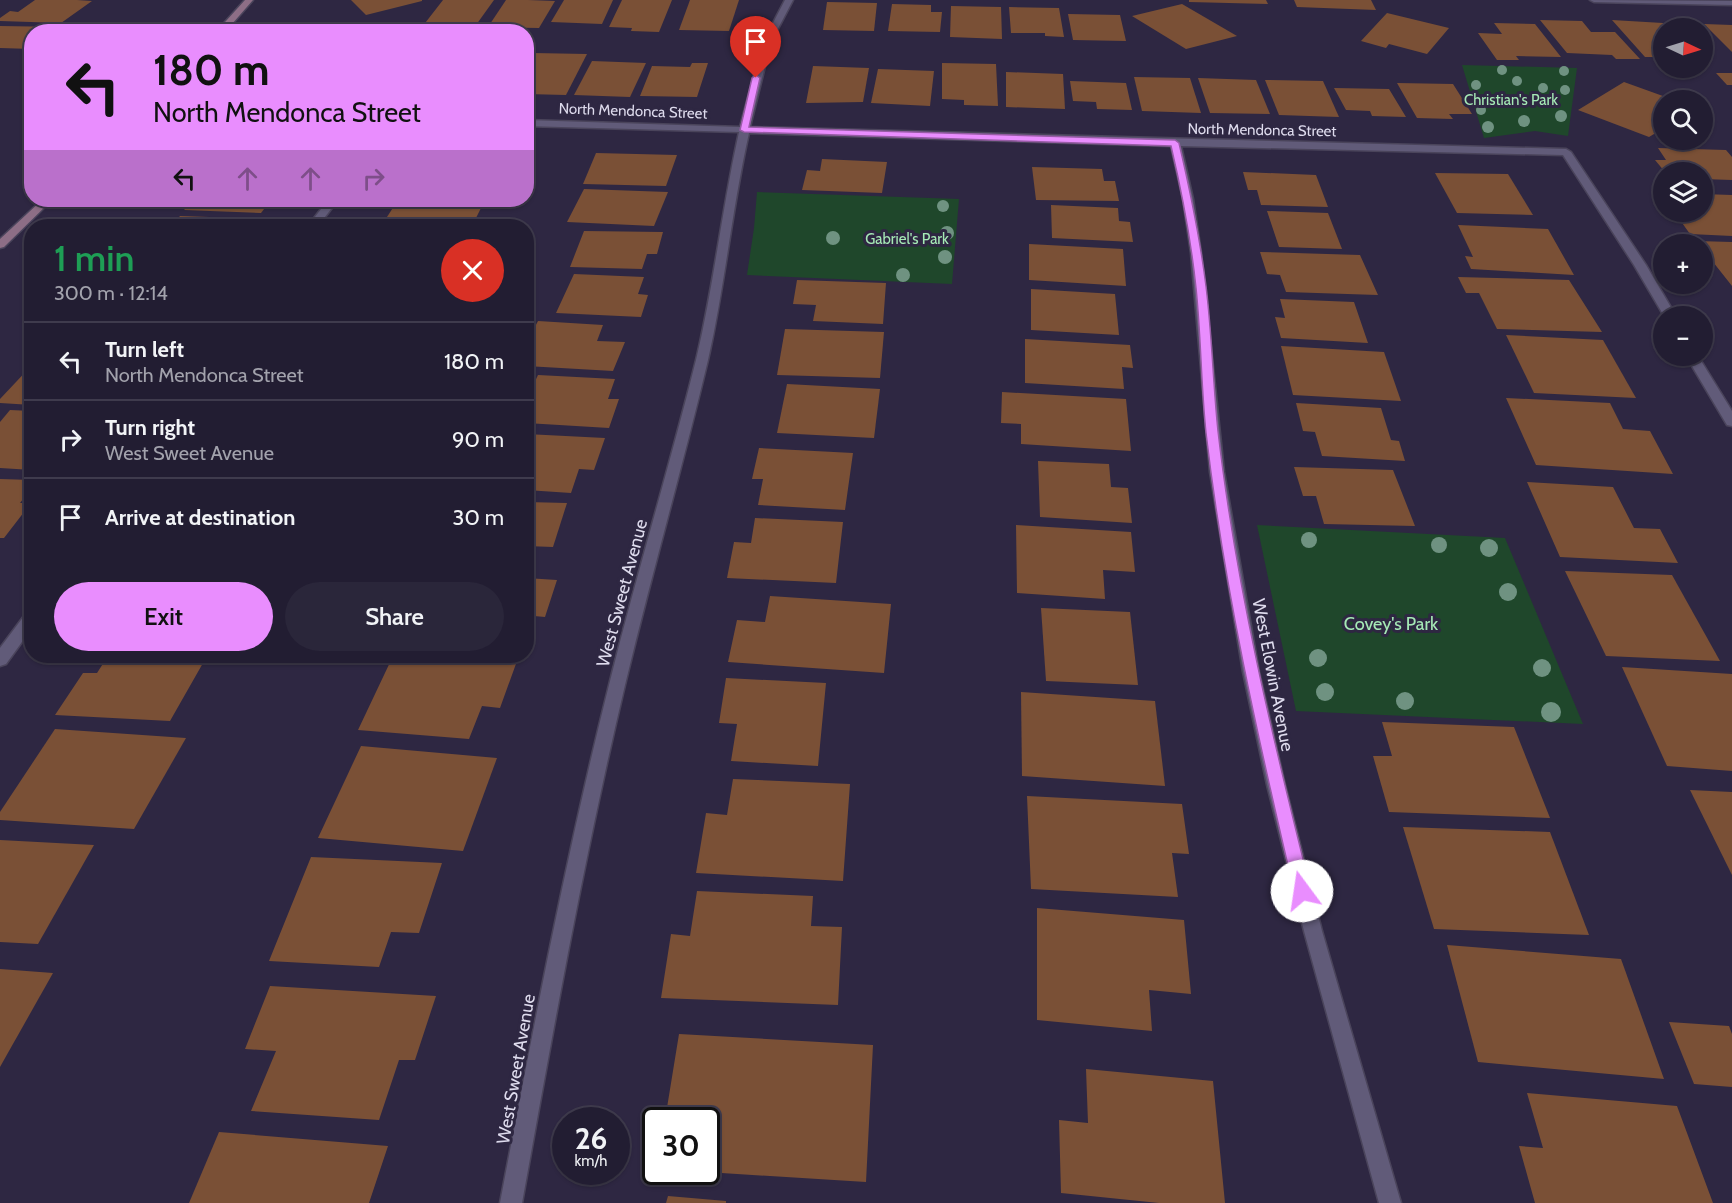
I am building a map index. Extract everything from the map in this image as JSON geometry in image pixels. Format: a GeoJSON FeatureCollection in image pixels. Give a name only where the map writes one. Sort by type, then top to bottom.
{"type":"FeatureCollection","features":[{"type":"Feature","properties":{"kind":"main road"},"geometry":{"type":"LineString","coordinates":[[227,24],[249,0]]}},
{"type":"Feature","properties":{"kind":"main road"},"geometry":{"type":"LineString","coordinates":[[27,219],[40,207]]}},
{"type":"Feature","properties":{"kind":"main road"},"geometry":{"type":"LineString","coordinates":[[0,245],[24,222]]}},
{"type":"Feature","properties":{"kind":"street","name":"West Sweet Avenue"},"geometry":{"type":"LineString","coordinates":[[511,1203],[571,890],[617,685],[702,359],[719,277],[744,130],[764,50],[789,0]]}},
{"type":"Feature","properties":{"kind":"street"},"geometry":{"type":"LineString","coordinates":[[1594,0],[1732,3]]}},
{"type":"Feature","properties":{"kind":"street","name":"North Mendonca Street"},"geometry":{"type":"LineString","coordinates":[[534,123],[1175,143],[1566,152],[1664,306]]}},
{"type":"Feature","properties":{"kind":"street","name":"West Elowin Avenue"},"geometry":{"type":"LineString","coordinates":[[1175,143],[1201,287],[1217,472],[1251,672],[1276,785],[1313,931],[1390,1203]]}},
{"type":"Feature","properties":{"kind":"street"},"geometry":{"type":"LineString","coordinates":[[318,219],[328,207]]}},
{"type":"Feature","properties":{"kind":"street"},"geometry":{"type":"LineString","coordinates":[[1698,366],[1732,422]]}},
{"type":"Feature","properties":{"kind":"street"},"geometry":{"type":"LineString","coordinates":[[0,660],[24,627]]}},
{"type":"Feature","properties":{"kind":"green space","name":"Christian's Park"},"geometry":{"type":"Polygon","coordinates":[[[1462,65],[1577,68],[1568,136],[1535,131],[1484,138],[1462,65]]]}},
{"type":"Feature","properties":{"kind":"green space","name":"Gabriel's Park"},"geometry":{"type":"Polygon","coordinates":[[[757,192],[959,199],[952,284],[747,275],[757,192]]]}},
{"type":"Feature","properties":{"kind":"green space","name":"Covey's Park"},"geometry":{"type":"Polygon","coordinates":[[[1257,525],[1505,538],[1583,724],[1296,711],[1257,525]]]}},
{"type":"Feature","properties":{"kind":"building"},"geometry":{"type":"Polygon","coordinates":[[[35,0],[92,1],[61,23],[0,21],[0,18],[10,11],[18,12],[35,0]]]}},
{"type":"Feature","properties":{"kind":"building"},"geometry":{"type":"Polygon","coordinates":[[[351,0],[422,0],[422,1],[366,15],[351,0]]]}},
{"type":"Feature","properties":{"kind":"building"},"geometry":{"type":"Polygon","coordinates":[[[443,0],[494,0],[477,24],[424,24],[443,0]]]}},
{"type":"Feature","properties":{"kind":"building"},"geometry":{"type":"Polygon","coordinates":[[[506,0],[555,1],[539,28],[534,28],[534,24],[490,24],[506,0]]]}},
{"type":"Feature","properties":{"kind":"building"},"geometry":{"type":"Polygon","coordinates":[[[564,0],[613,0],[602,24],[551,22],[564,0]]]}},
{"type":"Feature","properties":{"kind":"building"},"geometry":{"type":"Polygon","coordinates":[[[622,0],[672,0],[659,32],[609,27],[622,0]]]}},
{"type":"Feature","properties":{"kind":"building"},"geometry":{"type":"Polygon","coordinates":[[[690,0],[739,0],[729,31],[679,30],[690,0]]]}},
{"type":"Feature","properties":{"kind":"building"},"geometry":{"type":"Polygon","coordinates":[[[1189,0],[1266,0],[1268,4],[1189,2],[1189,0]]]}},
{"type":"Feature","properties":{"kind":"building"},"geometry":{"type":"Polygon","coordinates":[[[1294,0],[1371,0],[1376,10],[1297,7],[1294,0]]]}},
{"type":"Feature","properties":{"kind":"building"},"geometry":{"type":"Polygon","coordinates":[[[827,2],[877,3],[874,31],[823,30],[827,2]]]}},
{"type":"Feature","properties":{"kind":"building"},"geometry":{"type":"Polygon","coordinates":[[[892,4],[931,5],[931,12],[942,12],[940,32],[888,31],[892,4]]]}},
{"type":"Feature","properties":{"kind":"building"},"geometry":{"type":"Polygon","coordinates":[[[1182,4],[1237,36],[1186,49],[1132,16],[1182,4]]]}},
{"type":"Feature","properties":{"kind":"building"},"geometry":{"type":"Polygon","coordinates":[[[951,6],[1001,7],[1002,39],[950,37],[951,6]]]}},
{"type":"Feature","properties":{"kind":"building"},"geometry":{"type":"Polygon","coordinates":[[[1009,7],[1059,8],[1064,37],[1045,36],[1045,33],[1011,33],[1009,7]]]}},
{"type":"Feature","properties":{"kind":"building"},"geometry":{"type":"Polygon","coordinates":[[[1387,13],[1449,28],[1427,54],[1389,44],[1386,48],[1361,41],[1387,13]]]}},
{"type":"Feature","properties":{"kind":"building"},"geometry":{"type":"Polygon","coordinates":[[[1068,14],[1120,15],[1126,41],[1073,40],[1068,14]]]}},
{"type":"Feature","properties":{"kind":"building"},"geometry":{"type":"Polygon","coordinates":[[[1540,20],[1582,21],[1591,32],[1615,32],[1640,59],[1616,59],[1612,55],[1567,53],[1540,20]]]}},
{"type":"Feature","properties":{"kind":"building"},"geometry":{"type":"Polygon","coordinates":[[[1612,20],[1653,22],[1653,57],[1645,57],[1612,20]]]}},
{"type":"Feature","properties":{"kind":"building"},"geometry":{"type":"Polygon","coordinates":[[[1494,23],[1535,24],[1561,57],[1516,56],[1519,60],[1497,60],[1478,33],[1502,34],[1494,23]]]}},
{"type":"Feature","properties":{"kind":"building"},"geometry":{"type":"Polygon","coordinates":[[[1713,24],[1732,25],[1732,52],[1713,33],[1713,24]]]}},
{"type":"Feature","properties":{"kind":"building"},"geometry":{"type":"Polygon","coordinates":[[[0,26],[24,26],[24,49],[0,48],[0,26]]]}},
{"type":"Feature","properties":{"kind":"building"},"geometry":{"type":"Polygon","coordinates":[[[534,53],[587,54],[566,95],[534,94],[534,53]]]}},
{"type":"Feature","properties":{"kind":"building"},"geometry":{"type":"Polygon","coordinates":[[[592,61],[646,63],[630,97],[574,95],[592,61]]]}},
{"type":"Feature","properties":{"kind":"building"},"geometry":{"type":"Polygon","coordinates":[[[692,63],[708,63],[697,97],[640,96],[652,66],[690,67],[692,63]]]}},
{"type":"Feature","properties":{"kind":"building"},"geometry":{"type":"Polygon","coordinates":[[[942,63],[996,64],[998,106],[964,105],[964,100],[942,99],[942,63]]]}},
{"type":"Feature","properties":{"kind":"building"},"geometry":{"type":"Polygon","coordinates":[[[813,66],[869,68],[863,102],[806,103],[813,66]]]}},
{"type":"Feature","properties":{"kind":"building"},"geometry":{"type":"Polygon","coordinates":[[[878,69],[934,71],[930,106],[871,103],[878,69]]]}},
{"type":"Feature","properties":{"kind":"building"},"geometry":{"type":"Polygon","coordinates":[[[1006,72],[1063,74],[1065,109],[1006,107],[1006,72]]]}},
{"type":"Feature","properties":{"kind":"building"},"geometry":{"type":"Polygon","coordinates":[[[1716,73],[1732,73],[1732,85],[1727,85],[1716,73]]]}},
{"type":"Feature","properties":{"kind":"building"},"geometry":{"type":"Polygon","coordinates":[[[1134,77],[1190,78],[1201,113],[1142,111],[1134,77]]]}},
{"type":"Feature","properties":{"kind":"building"},"geometry":{"type":"Polygon","coordinates":[[[1198,78],[1256,80],[1270,114],[1210,113],[1198,78]]]}},
{"type":"Feature","properties":{"kind":"building"},"geometry":{"type":"Polygon","coordinates":[[[1265,80],[1323,81],[1339,117],[1279,115],[1265,80]]]}},
{"type":"Feature","properties":{"kind":"building"},"geometry":{"type":"Polygon","coordinates":[[[1070,81],[1126,83],[1132,110],[1097,109],[1096,102],[1073,101],[1070,81]]]}},
{"type":"Feature","properties":{"kind":"building"},"geometry":{"type":"Polygon","coordinates":[[[1624,82],[1653,92],[1653,135],[1649,137],[1578,110],[1624,82]]]}},
{"type":"Feature","properties":{"kind":"building"},"geometry":{"type":"Polygon","coordinates":[[[1397,83],[1453,84],[1472,114],[1449,114],[1453,119],[1417,118],[1397,83]]]}},
{"type":"Feature","properties":{"kind":"building"},"geometry":{"type":"Polygon","coordinates":[[[1334,88],[1389,89],[1406,117],[1372,116],[1370,111],[1346,110],[1334,88]]]}},
{"type":"Feature","properties":{"kind":"building"},"geometry":{"type":"Polygon","coordinates":[[[1659,150],[1726,150],[1732,157],[1732,180],[1713,179],[1713,162],[1657,162],[1655,160],[1666,160],[1659,150]]]}},
{"type":"Feature","properties":{"kind":"building"},"geometry":{"type":"Polygon","coordinates":[[[596,153],[677,155],[666,186],[583,184],[596,153]]]}},
{"type":"Feature","properties":{"kind":"building"},"geometry":{"type":"Polygon","coordinates":[[[822,159],[887,162],[882,193],[802,190],[807,170],[820,171],[822,159]]]}},
{"type":"Feature","properties":{"kind":"building"},"geometry":{"type":"Polygon","coordinates":[[[1032,167],[1102,169],[1104,181],[1115,181],[1119,201],[1036,200],[1032,167]]]}},
{"type":"Feature","properties":{"kind":"building"},"geometry":{"type":"Polygon","coordinates":[[[1243,172],[1316,175],[1328,207],[1261,205],[1257,190],[1248,190],[1243,172]]]}},
{"type":"Feature","properties":{"kind":"building"},"geometry":{"type":"Polygon","coordinates":[[[1435,173],[1508,174],[1533,215],[1457,213],[1435,173]]]}},
{"type":"Feature","properties":{"kind":"building"},"geometry":{"type":"Polygon","coordinates":[[[584,189],[668,192],[654,226],[567,222],[584,189]]]}},
{"type":"Feature","properties":{"kind":"building"},"geometry":{"type":"Polygon","coordinates":[[[1713,194],[1732,195],[1732,236],[1690,234],[1681,222],[1713,222],[1713,194]]]}},
{"type":"Feature","properties":{"kind":"building"},"geometry":{"type":"Polygon","coordinates":[[[1051,205],[1118,208],[1119,221],[1130,222],[1133,242],[1052,238],[1051,205]]]}},
{"type":"Feature","properties":{"kind":"building"},"geometry":{"type":"Polygon","coordinates":[[[187,207],[266,207],[261,213],[184,210],[187,207]]]}},
{"type":"Feature","properties":{"kind":"building"},"geometry":{"type":"Polygon","coordinates":[[[393,207],[482,207],[476,219],[387,217],[393,207]]]}},
{"type":"Feature","properties":{"kind":"building"},"geometry":{"type":"Polygon","coordinates":[[[1267,211],[1328,213],[1342,249],[1279,247],[1267,211]]]}},
{"type":"Feature","properties":{"kind":"building"},"geometry":{"type":"Polygon","coordinates":[[[180,216],[239,218],[238,219],[177,219],[180,216]]]}},
{"type":"Feature","properties":{"kind":"building"},"geometry":{"type":"Polygon","coordinates":[[[1458,225],[1548,229],[1574,275],[1471,269],[1465,256],[1473,257],[1458,225]]]}},
{"type":"Feature","properties":{"kind":"building"},"geometry":{"type":"Polygon","coordinates":[[[584,231],[663,232],[657,254],[647,254],[642,269],[570,267],[584,231]]]}},
{"type":"Feature","properties":{"kind":"building"},"geometry":{"type":"Polygon","coordinates":[[[1713,241],[1732,242],[1732,286],[1713,262],[1713,241]]]}},
{"type":"Feature","properties":{"kind":"building"},"geometry":{"type":"Polygon","coordinates":[[[1029,244],[1123,249],[1126,286],[1029,280],[1029,244]]]}},
{"type":"Feature","properties":{"kind":"building"},"geometry":{"type":"Polygon","coordinates":[[[1260,252],[1360,255],[1378,295],[1286,292],[1280,275],[1267,274],[1260,252]]]}},
{"type":"Feature","properties":{"kind":"building"},"geometry":{"type":"Polygon","coordinates":[[[574,274],[644,277],[638,294],[648,295],[641,317],[556,313],[574,274]]]}},
{"type":"Feature","properties":{"kind":"building"},"geometry":{"type":"Polygon","coordinates":[[[1458,277],[1569,280],[1602,332],[1497,329],[1479,293],[1466,293],[1458,277]]]}},
{"type":"Feature","properties":{"kind":"building"},"geometry":{"type":"Polygon","coordinates":[[[797,280],[886,283],[883,324],[813,321],[816,305],[793,304],[797,280]]]}},
{"type":"Feature","properties":{"kind":"building"},"geometry":{"type":"Polygon","coordinates":[[[1031,289],[1115,294],[1119,335],[1031,330],[1031,289]]]}},
{"type":"Feature","properties":{"kind":"building"},"geometry":{"type":"Polygon","coordinates":[[[1280,299],[1354,302],[1368,343],[1281,338],[1275,317],[1285,318],[1280,299]]]}},
{"type":"Feature","properties":{"kind":"building"},"geometry":{"type":"Polygon","coordinates":[[[538,321],[603,325],[597,341],[625,342],[613,371],[534,366],[534,329],[538,321]]]}},
{"type":"Feature","properties":{"kind":"building"},"geometry":{"type":"Polygon","coordinates":[[[785,329],[884,332],[880,378],[777,375],[785,329]]]}},
{"type":"Feature","properties":{"kind":"building"},"geometry":{"type":"Polygon","coordinates":[[[1506,335],[1603,340],[1636,398],[1534,393],[1506,335]]]}},
{"type":"Feature","properties":{"kind":"building"},"geometry":{"type":"Polygon","coordinates":[[[1025,339],[1130,345],[1133,368],[1122,367],[1124,389],[1025,383],[1025,339]]]}},
{"type":"Feature","properties":{"kind":"building"},"geometry":{"type":"Polygon","coordinates":[[[1281,346],[1384,352],[1401,401],[1293,395],[1281,346]]]}},
{"type":"Feature","properties":{"kind":"building"},"geometry":{"type":"Polygon","coordinates":[[[24,374],[24,404],[0,403],[0,399],[24,374]]]}},
{"type":"Feature","properties":{"kind":"building"},"geometry":{"type":"Polygon","coordinates":[[[538,375],[615,379],[608,399],[619,399],[609,428],[534,423],[534,383],[538,375]]]}},
{"type":"Feature","properties":{"kind":"building"},"geometry":{"type":"Polygon","coordinates":[[[787,384],[880,389],[874,438],[777,433],[787,384]]]}},
{"type":"Feature","properties":{"kind":"building"},"geometry":{"type":"Polygon","coordinates":[[[1002,392],[1126,399],[1131,451],[1021,444],[1021,424],[1001,423],[1002,392]]]}},
{"type":"Feature","properties":{"kind":"building"},"geometry":{"type":"Polygon","coordinates":[[[1506,398],[1610,403],[1623,429],[1650,431],[1673,474],[1536,465],[1506,398]]]}},
{"type":"Feature","properties":{"kind":"building"},"geometry":{"type":"Polygon","coordinates":[[[1296,403],[1381,408],[1391,440],[1399,441],[1405,461],[1322,456],[1315,432],[1303,431],[1296,403]]]}},
{"type":"Feature","properties":{"kind":"building"},"geometry":{"type":"Polygon","coordinates":[[[10,410],[24,411],[24,470],[0,468],[0,422],[10,410]]]}},
{"type":"Feature","properties":{"kind":"building"},"geometry":{"type":"Polygon","coordinates":[[[534,434],[605,438],[594,470],[579,469],[571,493],[534,491],[534,434]]]}},
{"type":"Feature","properties":{"kind":"building"},"geometry":{"type":"Polygon","coordinates":[[[759,448],[853,453],[845,510],[758,505],[763,479],[752,479],[759,448]]]}},
{"type":"Feature","properties":{"kind":"building"},"geometry":{"type":"Polygon","coordinates":[[[1038,461],[1109,464],[1111,487],[1128,488],[1132,523],[1040,517],[1038,461]]]}},
{"type":"Feature","properties":{"kind":"building"},"geometry":{"type":"Polygon","coordinates":[[[1294,467],[1393,470],[1415,526],[1324,524],[1316,496],[1303,496],[1294,467]]]}},
{"type":"Feature","properties":{"kind":"building"},"geometry":{"type":"Polygon","coordinates":[[[0,479],[24,480],[24,498],[20,503],[24,503],[24,512],[4,538],[0,538],[0,479]]]}},
{"type":"Feature","properties":{"kind":"building"},"geometry":{"type":"Polygon","coordinates":[[[1527,482],[1613,487],[1634,528],[1660,529],[1678,563],[1560,557],[1527,482]]]}},
{"type":"Feature","properties":{"kind":"building"},"geometry":{"type":"Polygon","coordinates":[[[534,502],[567,503],[553,547],[534,546],[534,502]]]}},
{"type":"Feature","properties":{"kind":"building"},"geometry":{"type":"Polygon","coordinates":[[[755,518],[843,522],[836,583],[727,578],[734,542],[751,543],[755,518]]]}},
{"type":"Feature","properties":{"kind":"building"},"geometry":{"type":"Polygon","coordinates":[[[1016,525],[1131,532],[1135,572],[1103,570],[1105,599],[1017,593],[1016,525]]]}},
{"type":"Feature","properties":{"kind":"building"},"geometry":{"type":"Polygon","coordinates":[[[1565,571],[1672,575],[1720,661],[1606,656],[1565,571]]]}},
{"type":"Feature","properties":{"kind":"building"},"geometry":{"type":"Polygon","coordinates":[[[534,579],[557,580],[545,617],[534,616],[534,579]]]}},
{"type":"Feature","properties":{"kind":"building"},"geometry":{"type":"Polygon","coordinates":[[[770,596],[891,604],[884,673],[728,662],[737,620],[765,622],[770,596]]]}},
{"type":"Feature","properties":{"kind":"building"},"geometry":{"type":"Polygon","coordinates":[[[1041,608],[1130,612],[1138,685],[1046,681],[1041,608]]]}},
{"type":"Feature","properties":{"kind":"building"},"geometry":{"type":"Polygon","coordinates":[[[103,663],[203,663],[170,721],[55,715],[83,673],[97,673],[103,663]]]}},
{"type":"Feature","properties":{"kind":"building"},"geometry":{"type":"Polygon","coordinates":[[[390,663],[516,663],[500,708],[482,706],[469,739],[358,730],[390,663]]]}},
{"type":"Feature","properties":{"kind":"building"},"geometry":{"type":"Polygon","coordinates":[[[1622,667],[1732,674],[1732,771],[1667,766],[1622,667]]]}},
{"type":"Feature","properties":{"kind":"building"},"geometry":{"type":"Polygon","coordinates":[[[726,678],[826,683],[818,766],[731,761],[737,724],[719,723],[726,678]]]}},
{"type":"Feature","properties":{"kind":"building"},"geometry":{"type":"Polygon","coordinates":[[[1021,692],[1155,701],[1165,786],[1022,776],[1021,692]]]}},
{"type":"Feature","properties":{"kind":"building"},"geometry":{"type":"Polygon","coordinates":[[[1382,722],[1514,727],[1550,818],[1389,812],[1373,756],[1392,756],[1382,722]]]}},
{"type":"Feature","properties":{"kind":"building"},"geometry":{"type":"Polygon","coordinates":[[[55,729],[186,738],[134,829],[0,820],[0,812],[55,729]]]}},
{"type":"Feature","properties":{"kind":"building"},"geometry":{"type":"Polygon","coordinates":[[[361,746],[497,758],[463,851],[318,838],[361,746]]]}},
{"type":"Feature","properties":{"kind":"building"},"geometry":{"type":"Polygon","coordinates":[[[733,779],[850,784],[843,881],[696,873],[706,813],[727,815],[733,779]]]}},
{"type":"Feature","properties":{"kind":"building"},"geometry":{"type":"Polygon","coordinates":[[[1690,790],[1732,792],[1732,875],[1690,790]]]}},
{"type":"Feature","properties":{"kind":"building"},"geometry":{"type":"Polygon","coordinates":[[[1027,796],[1182,804],[1189,854],[1172,853],[1178,897],[1031,889],[1027,796]]]}},
{"type":"Feature","properties":{"kind":"building"},"geometry":{"type":"Polygon","coordinates":[[[1403,827],[1550,832],[1589,935],[1434,929],[1403,827]]]}},
{"type":"Feature","properties":{"kind":"building"},"geometry":{"type":"Polygon","coordinates":[[[0,840],[94,845],[38,944],[0,942],[0,840]]]}},
{"type":"Feature","properties":{"kind":"building"},"geometry":{"type":"Polygon","coordinates":[[[311,857],[442,863],[419,933],[391,932],[379,967],[269,961],[311,857]]]}},
{"type":"Feature","properties":{"kind":"building"},"geometry":{"type":"Polygon","coordinates":[[[697,891],[813,896],[811,926],[842,927],[838,1005],[661,998],[671,934],[690,936],[697,891]]]}},
{"type":"Feature","properties":{"kind":"building"},"geometry":{"type":"Polygon","coordinates":[[[1037,908],[1184,920],[1191,994],[1149,990],[1152,1031],[1037,1020],[1037,908]]]}},
{"type":"Feature","properties":{"kind":"building"},"geometry":{"type":"Polygon","coordinates":[[[1447,945],[1621,959],[1664,1079],[1478,1062],[1447,945]]]}},
{"type":"Feature","properties":{"kind":"building"},"geometry":{"type":"Polygon","coordinates":[[[0,969],[53,973],[0,1067],[0,969]]]}},
{"type":"Feature","properties":{"kind":"building"},"geometry":{"type":"Polygon","coordinates":[[[270,986],[436,996],[415,1060],[399,1060],[379,1120],[251,1111],[276,1051],[245,1049],[270,986]]]}},
{"type":"Feature","properties":{"kind":"building"},"geometry":{"type":"Polygon","coordinates":[[[1669,1022],[1729,1026],[1732,1034],[1732,1087],[1694,1084],[1669,1022]]]}},
{"type":"Feature","properties":{"kind":"building"},"geometry":{"type":"Polygon","coordinates":[[[679,1034],[873,1045],[866,1182],[720,1173],[720,1107],[667,1107],[679,1034]]]}},
{"type":"Feature","properties":{"kind":"building"},"geometry":{"type":"Polygon","coordinates":[[[1086,1069],[1213,1081],[1225,1203],[1159,1203],[1061,1193],[1059,1120],[1088,1123],[1086,1069]]]}},
{"type":"Feature","properties":{"kind":"building"},"geometry":{"type":"Polygon","coordinates":[[[1527,1093],[1677,1106],[1713,1203],[1535,1203],[1519,1146],[1543,1148],[1527,1093]]]}},
{"type":"Feature","properties":{"kind":"building"},"geometry":{"type":"Polygon","coordinates":[[[219,1132],[388,1146],[369,1203],[189,1203],[219,1132]]]}},
{"type":"Feature","properties":{"kind":"building"},"geometry":{"type":"Polygon","coordinates":[[[668,1196],[726,1201],[726,1203],[666,1203],[668,1196]]]}},
{"type":"Feature","properties":{"kind":"route"},"geometry":{"type":"LineString","coordinates":[[756,78],[744,130],[1175,143],[1188,199],[1201,287],[1212,432],[1233,573],[1262,726],[1302,891]]}}]}
